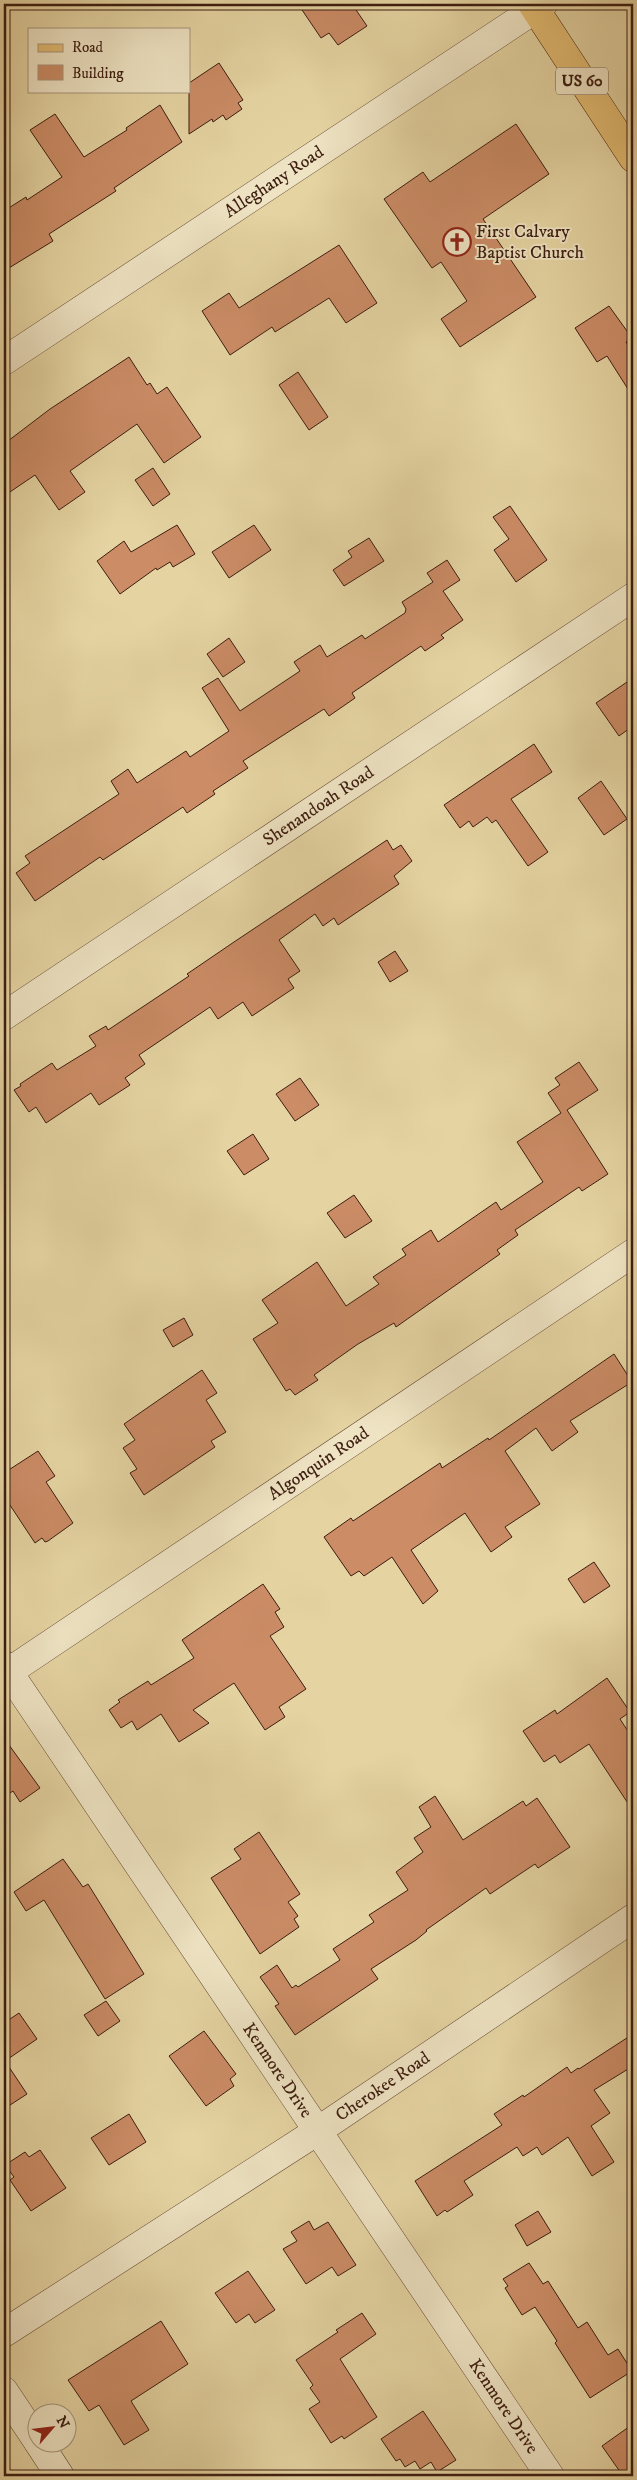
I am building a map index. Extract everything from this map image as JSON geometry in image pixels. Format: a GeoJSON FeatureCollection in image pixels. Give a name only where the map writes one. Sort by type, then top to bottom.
{"type":"FeatureCollection","features":[{"type":"Feature","properties":{"kind":"main road","name":"US 60"},"geometry":{"type":"LineString","coordinates":[[537,6],[633,158]]}},
{"type":"Feature","properties":{"kind":"street","name":"Alleghany Road"},"geometry":{"type":"LineString","coordinates":[[4,361],[537,6]]}},
{"type":"Feature","properties":{"kind":"street","name":"Shenandoah Road"},"geometry":{"type":"LineString","coordinates":[[4,1016],[633,597]]}},
{"type":"Feature","properties":{"kind":"street","name":"Algonquin Road"},"geometry":{"type":"LineString","coordinates":[[5,1671],[633,1253]]}},
{"type":"Feature","properties":{"kind":"street","name":"Kenmore Drive"},"geometry":{"type":"LineString","coordinates":[[5,1671],[550,2476]]}},
{"type":"Feature","properties":{"kind":"street","name":"Cherokee Road"},"geometry":{"type":"LineString","coordinates":[[4,2333],[316,2132],[633,1918]]}},
{"type":"Feature","properties":{"kind":"street"},"geometry":{"type":"LineString","coordinates":[[4,2391],[28,2427]]}},
{"type":"Feature","properties":{"kind":"street"},"geometry":{"type":"LineString","coordinates":[[44,2452],[60,2476]]}},
{"type":"Feature","properties":{"kind":"building"},"geometry":{"type":"Polygon","coordinates":[[[298,4],[352,4],[367,26],[338,45],[329,33],[321,38],[298,4]]]}},
{"type":"Feature","properties":{"kind":"building"},"geometry":{"type":"Polygon","coordinates":[[[219,63],[243,100],[238,103],[242,109],[226,120],[223,115],[213,122],[212,119],[189,134],[190,82],[219,63]]]}},
{"type":"Feature","properties":{"kind":"building"},"geometry":{"type":"Polygon","coordinates":[[[160,105],[182,142],[114,188],[116,191],[49,234],[53,241],[4,271],[4,211],[26,197],[27,200],[62,177],[30,130],[55,114],[84,157],[127,130],[126,128],[160,105]]]}},
{"type":"Feature","properties":{"kind":"building","name":"First Calvary Baptist Church"},"geometry":{"type":"Polygon","coordinates":[[[516,124],[549,174],[483,219],[536,297],[460,347],[441,319],[467,301],[441,262],[432,268],[384,199],[423,172],[430,182],[516,124]]]}},
{"type":"Feature","properties":{"kind":"building"},"geometry":{"type":"Polygon","coordinates":[[[339,245],[377,303],[346,323],[329,298],[275,332],[272,327],[230,355],[202,311],[229,293],[239,308],[339,245]]]}},
{"type":"Feature","properties":{"kind":"building"},"geometry":{"type":"Polygon","coordinates":[[[609,306],[632,338],[626,342],[633,353],[633,397],[607,356],[597,362],[575,328],[609,306]]]}},
{"type":"Feature","properties":{"kind":"building"},"geometry":{"type":"Polygon","coordinates":[[[129,357],[147,385],[150,383],[157,394],[167,387],[201,437],[164,463],[137,424],[70,471],[85,492],[59,510],[35,475],[4,496],[4,444],[50,409],[129,357]]]}},
{"type":"Feature","properties":{"kind":"building"},"geometry":{"type":"Polygon","coordinates":[[[298,372],[328,417],[309,430],[279,385],[298,372]]]}},
{"type":"Feature","properties":{"kind":"building"},"geometry":{"type":"Polygon","coordinates":[[[153,468],[170,494],[153,506],[135,480],[153,468]]]}},
{"type":"Feature","properties":{"kind":"building"},"geometry":{"type":"Polygon","coordinates":[[[510,506],[547,560],[516,582],[494,550],[509,539],[493,517],[510,506]]]}},
{"type":"Feature","properties":{"kind":"building"},"geometry":{"type":"Polygon","coordinates":[[[177,525],[195,554],[173,567],[170,562],[157,570],[156,568],[120,594],[97,561],[124,541],[131,552],[177,525]]]}},
{"type":"Feature","properties":{"kind":"building"},"geometry":{"type":"Polygon","coordinates":[[[254,525],[271,550],[229,578],[212,552],[254,525]]]}},
{"type":"Feature","properties":{"kind":"building"},"geometry":{"type":"Polygon","coordinates":[[[369,538],[384,561],[344,586],[333,570],[352,557],[348,551],[369,538]]]}},
{"type":"Feature","properties":{"kind":"building"},"geometry":{"type":"Polygon","coordinates":[[[447,560],[460,580],[443,591],[463,620],[441,635],[444,638],[425,651],[421,646],[352,693],[355,698],[329,716],[324,709],[243,761],[248,768],[213,791],[215,794],[187,813],[183,807],[103,860],[100,857],[35,901],[16,873],[30,863],[25,856],[119,794],[111,781],[128,769],[137,783],[186,751],[190,757],[229,731],[202,688],[218,678],[240,711],[300,671],[294,662],[320,645],[327,657],[362,635],[365,639],[405,613],[406,609],[402,602],[433,582],[427,573],[447,560]]]}},
{"type":"Feature","properties":{"kind":"building"},"geometry":{"type":"Polygon","coordinates":[[[229,638],[245,662],[223,677],[207,654],[229,638]]]}},
{"type":"Feature","properties":{"kind":"building"},"geometry":{"type":"Polygon","coordinates":[[[633,678],[633,726],[619,736],[596,703],[633,678]]]}},
{"type":"Feature","properties":{"kind":"building"},"geometry":{"type":"Polygon","coordinates":[[[534,744],[552,772],[511,799],[548,852],[528,866],[496,820],[492,823],[487,817],[473,827],[469,821],[460,828],[444,805],[534,744]]]}},
{"type":"Feature","properties":{"kind":"building"},"geometry":{"type":"Polygon","coordinates":[[[601,781],[627,819],[604,835],[578,798],[601,781]]]}},
{"type":"Feature","properties":{"kind":"building"},"geometry":{"type":"Polygon","coordinates":[[[387,840],[393,850],[401,845],[412,861],[394,876],[399,884],[338,925],[334,918],[323,926],[315,914],[279,940],[300,971],[288,979],[294,988],[252,1016],[243,1002],[218,1019],[210,1007],[139,1055],[145,1064],[125,1078],[130,1085],[99,1105],[91,1093],[46,1123],[36,1107],[29,1112],[14,1090],[21,1086],[20,1084],[52,1063],[57,1070],[96,1046],[89,1036],[106,1026],[108,1030],[189,976],[187,974],[387,840]]]}},
{"type":"Feature","properties":{"kind":"building"},"geometry":{"type":"Polygon","coordinates":[[[395,951],[408,971],[390,982],[378,962],[395,951]]]}},
{"type":"Feature","properties":{"kind":"building"},"geometry":{"type":"Polygon","coordinates":[[[579,1062],[598,1090],[567,1110],[608,1174],[582,1191],[579,1187],[515,1230],[518,1235],[497,1250],[500,1254],[396,1327],[394,1323],[358,1344],[314,1375],[318,1380],[295,1395],[290,1389],[286,1391],[253,1339],[278,1323],[262,1300],[317,1262],[346,1306],[379,1284],[373,1277],[406,1255],[402,1249],[431,1230],[438,1242],[496,1202],[501,1210],[543,1182],[517,1142],[561,1113],[548,1093],[560,1085],[555,1078],[579,1062]]]}},
{"type":"Feature","properties":{"kind":"building"},"geometry":{"type":"Polygon","coordinates":[[[300,1078],[319,1105],[295,1121],[276,1094],[300,1078]]]}},
{"type":"Feature","properties":{"kind":"building"},"geometry":{"type":"Polygon","coordinates":[[[253,1134],[269,1159],[244,1175],[227,1151],[253,1134]]]}},
{"type":"Feature","properties":{"kind":"building"},"geometry":{"type":"Polygon","coordinates":[[[354,1195],[372,1221],[345,1238],[327,1213],[354,1195]]]}},
{"type":"Feature","properties":{"kind":"building"},"geometry":{"type":"Polygon","coordinates":[[[184,1318],[193,1335],[173,1347],[163,1330],[184,1318]]]}},
{"type":"Feature","properties":{"kind":"building"},"geometry":{"type":"Polygon","coordinates":[[[614,1354],[632,1382],[570,1421],[578,1432],[552,1451],[536,1428],[505,1451],[540,1504],[505,1527],[512,1537],[491,1552],[465,1513],[411,1550],[438,1591],[423,1604],[392,1557],[364,1576],[359,1571],[351,1576],[324,1537],[351,1518],[353,1521],[440,1463],[442,1468],[488,1438],[489,1440],[614,1354]]]}},
{"type":"Feature","properties":{"kind":"building"},"geometry":{"type":"Polygon","coordinates":[[[202,1370],[217,1393],[206,1400],[226,1432],[211,1441],[215,1447],[144,1495],[130,1473],[137,1469],[123,1448],[135,1440],[124,1424],[202,1370]]]}},
{"type":"Feature","properties":{"kind":"building"},"geometry":{"type":"Polygon","coordinates":[[[38,1451],[55,1476],[46,1482],[73,1523],[48,1541],[45,1542],[42,1538],[35,1543],[4,1496],[4,1473],[38,1451]]]}},
{"type":"Feature","properties":{"kind":"building"},"geometry":{"type":"Polygon","coordinates":[[[594,1562],[610,1586],[584,1603],[568,1579],[594,1562]]]}},
{"type":"Feature","properties":{"kind":"building"},"geometry":{"type":"Polygon","coordinates":[[[263,1584],[280,1609],[275,1612],[284,1627],[270,1636],[306,1689],[279,1707],[285,1717],[265,1730],[234,1683],[193,1710],[209,1723],[179,1742],[161,1714],[137,1730],[132,1721],[121,1728],[109,1710],[120,1702],[118,1700],[148,1681],[151,1685],[194,1658],[182,1640],[263,1584]]]}},
{"type":"Feature","properties":{"kind":"building"},"geometry":{"type":"Polygon","coordinates":[[[607,1678],[630,1712],[620,1719],[633,1739],[633,1811],[589,1744],[560,1763],[555,1755],[544,1762],[523,1731],[555,1710],[557,1714],[607,1678]]]}},
{"type":"Feature","properties":{"kind":"building"},"geometry":{"type":"Polygon","coordinates":[[[4,1738],[40,1788],[20,1802],[13,1791],[4,1797],[4,1738]]]}},
{"type":"Feature","properties":{"kind":"building"},"geometry":{"type":"Polygon","coordinates":[[[435,1796],[463,1840],[523,1801],[526,1806],[537,1798],[570,1847],[538,1868],[535,1864],[490,1894],[486,1888],[426,1930],[416,1940],[371,1969],[378,1979],[295,2035],[275,2006],[279,2004],[260,1977],[277,1965],[292,1988],[296,1985],[298,1987],[340,1960],[333,1949],[374,1922],[369,1915],[408,1890],[396,1872],[423,1852],[414,1838],[431,1827],[419,1807],[435,1796]]]}},
{"type":"Feature","properties":{"kind":"building"},"geometry":{"type":"Polygon","coordinates":[[[259,1832],[300,1894],[288,1902],[298,1916],[294,1919],[299,1927],[260,1954],[211,1878],[241,1859],[234,1849],[259,1832]]]}},
{"type":"Feature","properties":{"kind":"building"},"geometry":{"type":"Polygon","coordinates":[[[63,1859],[83,1887],[88,1884],[144,1974],[105,1999],[44,1900],[26,1911],[14,1892],[63,1859]]]}},
{"type":"Feature","properties":{"kind":"building"},"geometry":{"type":"Polygon","coordinates":[[[106,2001],[120,2021],[98,2036],[84,2015],[106,2001]]]}},
{"type":"Feature","properties":{"kind":"building"},"geometry":{"type":"Polygon","coordinates":[[[19,2013],[37,2039],[5,2061],[27,2094],[4,2109],[4,2023],[19,2013]]]}},
{"type":"Feature","properties":{"kind":"building"},"geometry":{"type":"Polygon","coordinates":[[[204,2031],[236,2074],[230,2079],[234,2086],[206,2106],[169,2056],[204,2031]]]}},
{"type":"Feature","properties":{"kind":"building"},"geometry":{"type":"Polygon","coordinates":[[[633,2034],[633,2066],[594,2090],[610,2113],[591,2126],[614,2162],[592,2176],[568,2137],[542,2155],[537,2147],[523,2156],[517,2147],[464,2181],[473,2195],[447,2212],[445,2210],[437,2216],[415,2181],[502,2125],[494,2114],[523,2095],[524,2097],[567,2067],[571,2073],[579,2069],[633,2034]]]}},
{"type":"Feature","properties":{"kind":"building"},"geometry":{"type":"Polygon","coordinates":[[[129,2114],[146,2142],[109,2165],[91,2138],[129,2114]]]}},
{"type":"Feature","properties":{"kind":"building"},"geometry":{"type":"Polygon","coordinates":[[[40,2150],[66,2188],[31,2211],[10,2180],[14,2177],[5,2165],[25,2152],[29,2157],[40,2150]]]}},
{"type":"Feature","properties":{"kind":"building"},"geometry":{"type":"Polygon","coordinates":[[[538,2211],[551,2232],[527,2246],[515,2225],[538,2211]]]}},
{"type":"Feature","properties":{"kind":"building"},"geometry":{"type":"Polygon","coordinates":[[[309,2221],[314,2230],[328,2222],[356,2265],[338,2276],[332,2267],[306,2284],[283,2249],[297,2241],[291,2232],[309,2221]]]}},
{"type":"Feature","properties":{"kind":"building"},"geometry":{"type":"Polygon","coordinates":[[[529,2263],[543,2284],[548,2281],[578,2328],[587,2322],[608,2355],[618,2349],[632,2371],[590,2398],[555,2343],[557,2341],[535,2307],[522,2315],[505,2288],[508,2286],[503,2279],[529,2263]]]}},
{"type":"Feature","properties":{"kind":"building"},"geometry":{"type":"Polygon","coordinates":[[[248,2271],[275,2310],[255,2323],[249,2314],[236,2323],[215,2293],[248,2271]]]}},
{"type":"Feature","properties":{"kind":"building"},"geometry":{"type":"Polygon","coordinates":[[[362,2313],[376,2334],[340,2359],[377,2417],[344,2439],[342,2436],[331,2443],[309,2409],[320,2402],[310,2388],[313,2385],[296,2360],[338,2332],[336,2330],[362,2313]]]}},
{"type":"Feature","properties":{"kind":"building"},"geometry":{"type":"Polygon","coordinates":[[[161,2321],[188,2364],[131,2401],[149,2430],[124,2445],[99,2405],[89,2411],[68,2380],[161,2321]]]}},
{"type":"Feature","properties":{"kind":"building"},"geometry":{"type":"Polygon","coordinates":[[[423,2411],[456,2460],[437,2472],[431,2462],[420,2469],[415,2461],[405,2467],[400,2459],[396,2461],[381,2439],[423,2411]]]}},
{"type":"Feature","properties":{"kind":"building"},"geometry":{"type":"Polygon","coordinates":[[[633,2424],[633,2476],[623,2476],[602,2446],[633,2424]]]}},
{"type":"Feature","properties":{"kind":"place","name":"First Calvary Baptist Church"},"geometry":{"type":"Point","coordinates":[457,242]}}]}
